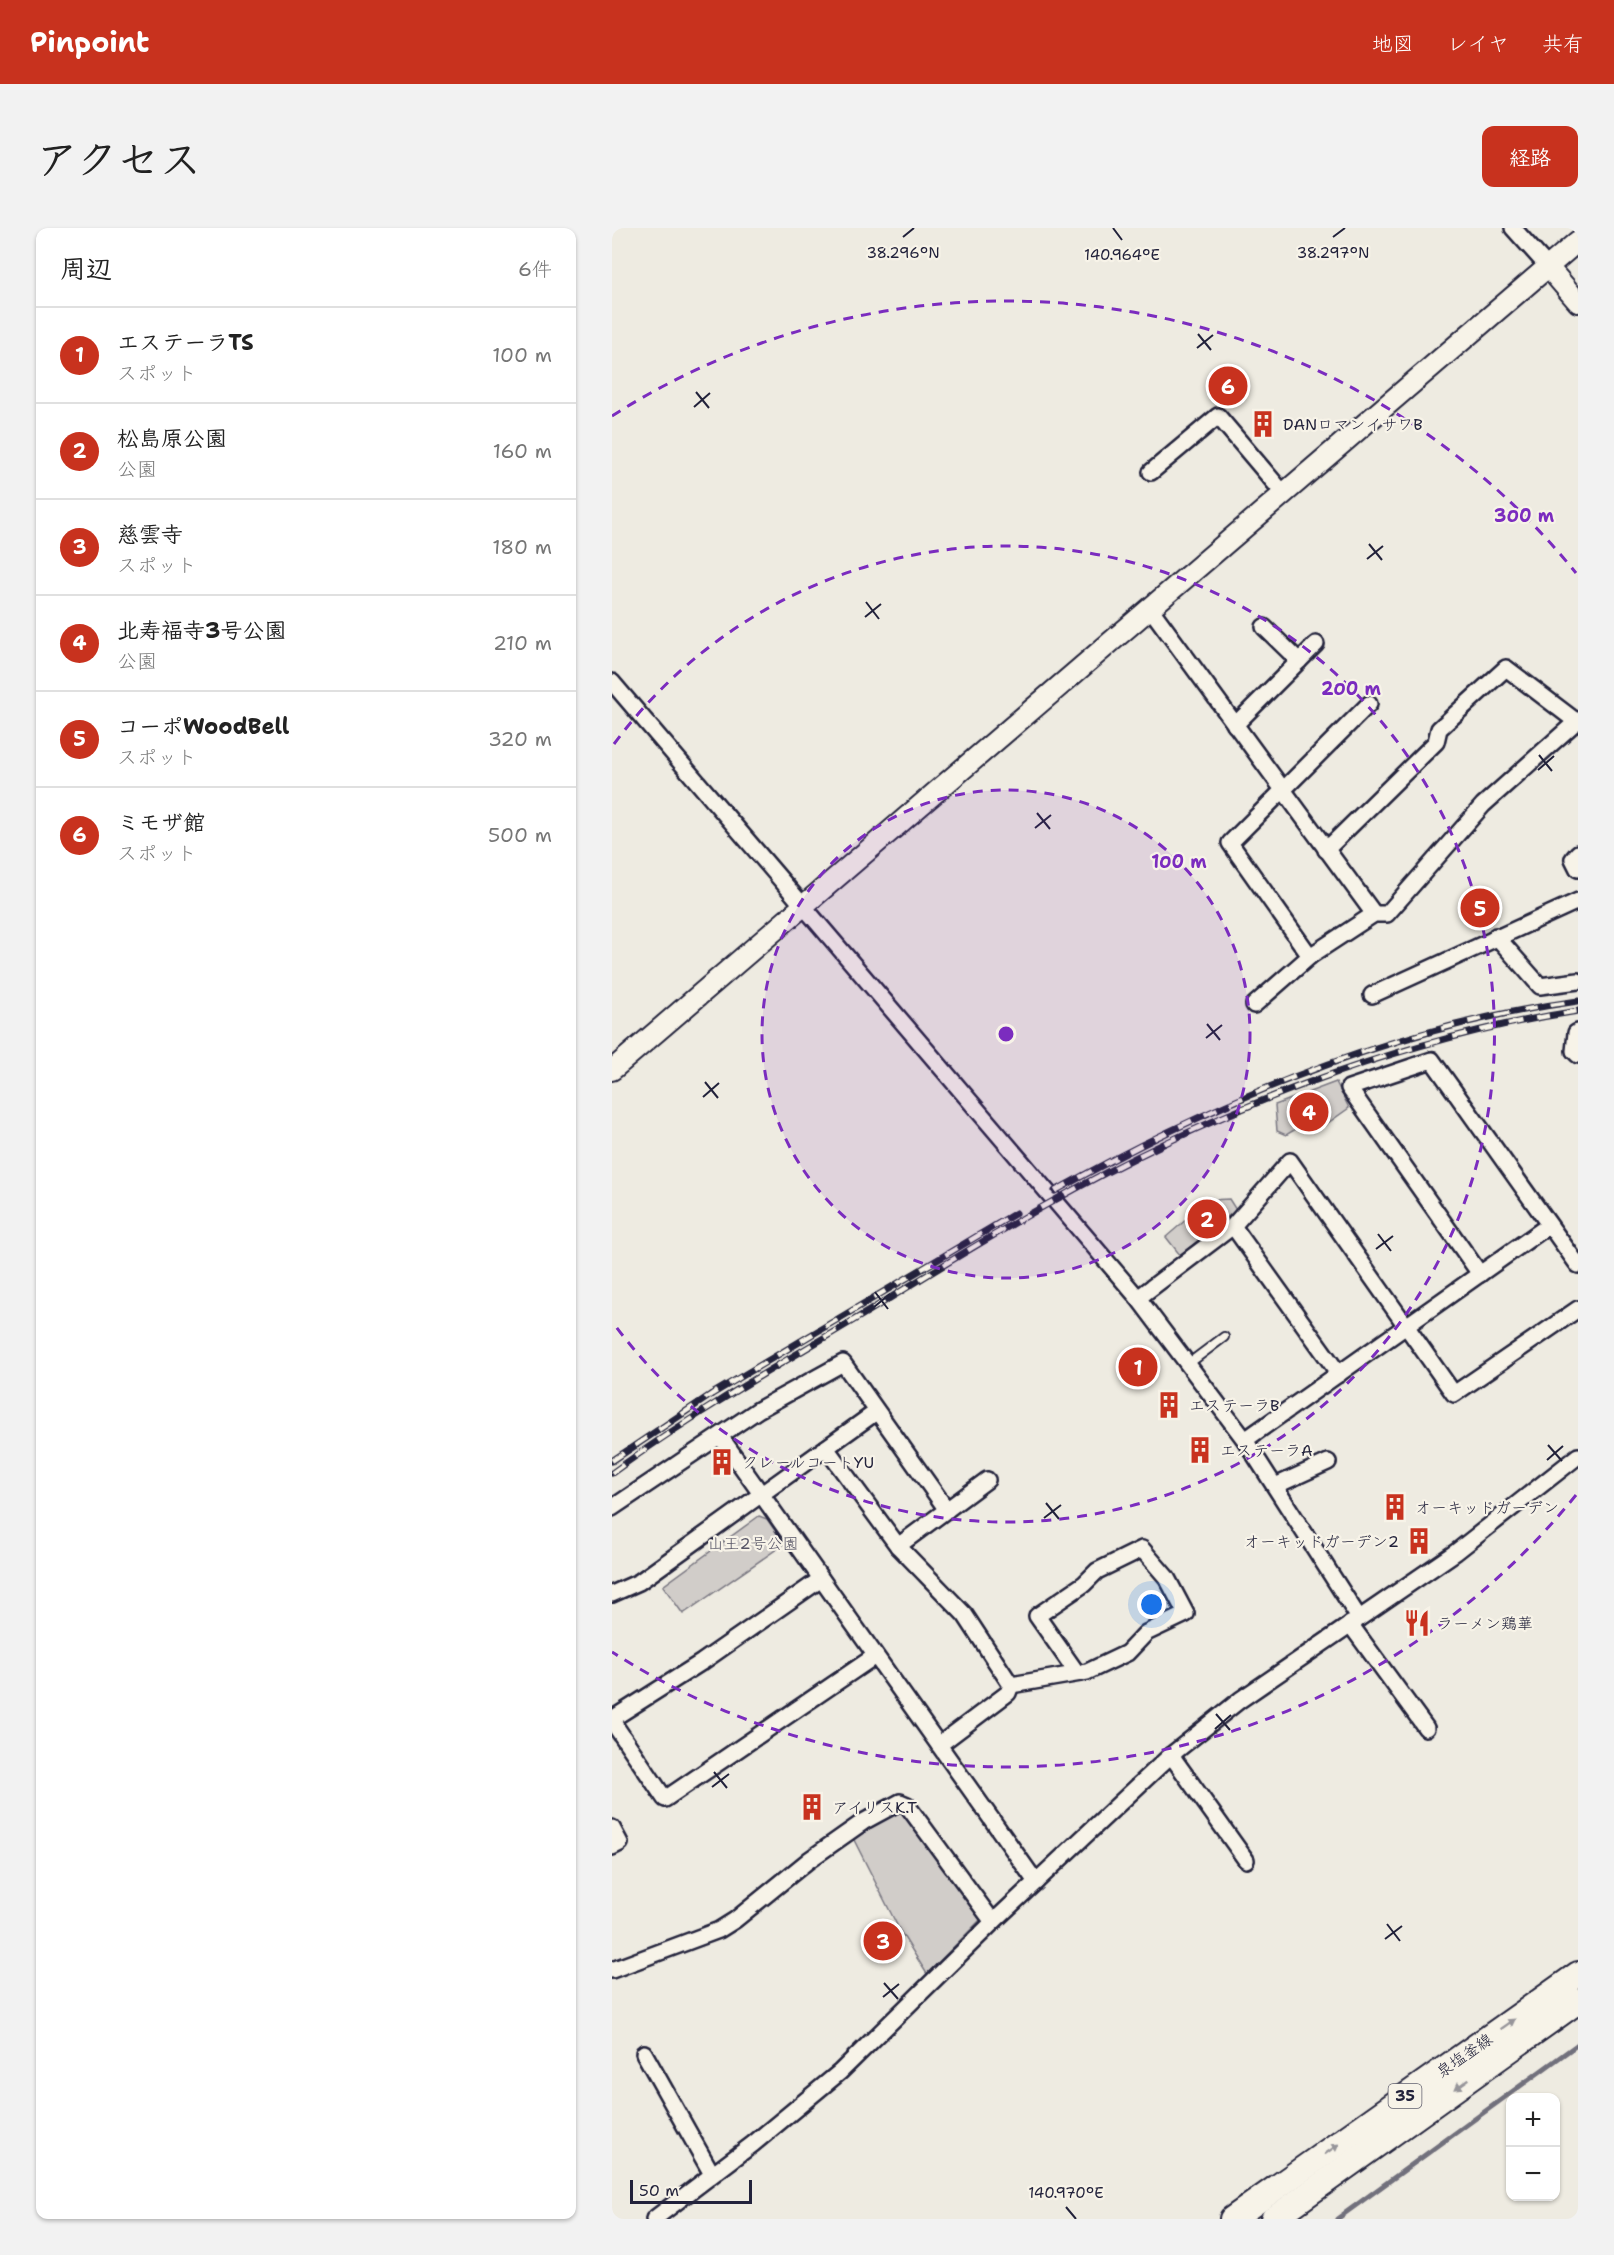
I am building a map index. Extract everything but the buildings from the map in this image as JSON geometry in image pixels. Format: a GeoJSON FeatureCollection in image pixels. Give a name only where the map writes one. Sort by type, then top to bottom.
{"type":"FeatureCollection","features":[{"type":"Feature","properties":{"kind":"main road","name":"泉塩釜線"},"geometry":{"type":"LineString","coordinates":[[1233,2219],[1578,1974]]}},
{"type":"Feature","properties":{"kind":"main road","name":"泉塩釜線"},"geometry":{"type":"LineString","coordinates":[[1274,2219],[1578,2001]]}},
{"type":"Feature","properties":{"kind":"main road"},"geometry":{"type":"LineString","coordinates":[[1252,2219],[1294,2190],[1346,2167]]}},
{"type":"Feature","properties":{"kind":"street"},"geometry":{"type":"LineString","coordinates":[[1513,228],[1578,302]]}},
{"type":"Feature","properties":{"kind":"street"},"geometry":{"type":"LineString","coordinates":[[612,1070],[1578,241]]}},
{"type":"Feature","properties":{"kind":"street"},"geometry":{"type":"LineString","coordinates":[[1151,472],[1218,416],[1284,494]]}},
{"type":"Feature","properties":{"kind":"street"},"geometry":{"type":"LineString","coordinates":[[1150,608],[1374,914]]}},
{"type":"Feature","properties":{"kind":"street"},"geometry":{"type":"LineString","coordinates":[[1264,627],[1299,661]]}},
{"type":"Feature","properties":{"kind":"street"},"geometry":{"type":"LineString","coordinates":[[1235,724],[1316,644]]}},
{"type":"Feature","properties":{"kind":"street"},"geometry":{"type":"LineString","coordinates":[[1254,1005],[1310,957],[1374,914],[1387,914],[1483,805],[1577,721],[1506,668],[1439,729],[1436,742],[1326,850]]}},
{"type":"Feature","properties":{"kind":"street"},"geometry":{"type":"LineString","coordinates":[[612,682],[1138,1298],[1245,1440],[1275,1486],[1354,1621],[1426,1728]]}},
{"type":"Feature","properties":{"kind":"street"},"geometry":{"type":"LineString","coordinates":[[1310,957],[1230,843],[1369,704]]}},
{"type":"Feature","properties":{"kind":"street"},"geometry":{"type":"LineString","coordinates":[[1578,853],[1573,859],[1578,868]]}},
{"type":"Feature","properties":{"kind":"street"},"geometry":{"type":"LineString","coordinates":[[1372,995],[1496,936],[1578,901]]}},
{"type":"Feature","properties":{"kind":"street"},"geometry":{"type":"LineString","coordinates":[[1496,936],[1540,986],[1578,981]]}},
{"type":"Feature","properties":{"kind":"street"},"geometry":{"type":"LineString","coordinates":[[1578,1032],[1574,1051],[1578,1056]]}},
{"type":"Feature","properties":{"kind":"street"},"geometry":{"type":"LineString","coordinates":[[1480,1274],[1350,1088],[1432,1060],[1578,1265]]}},
{"type":"Feature","properties":{"kind":"street"},"geometry":{"type":"LineString","coordinates":[[1138,1298],[1233,1226],[1290,1161],[1454,1394],[1578,1309]]}},
{"type":"Feature","properties":{"kind":"street"},"geometry":{"type":"LineString","coordinates":[[1245,1440],[1549,1225]]}},
{"type":"Feature","properties":{"kind":"street"},"geometry":{"type":"LineString","coordinates":[[1233,1226],[1339,1374]]}},
{"type":"Feature","properties":{"kind":"street"},"geometry":{"type":"LineString","coordinates":[[612,1508],[759,1410],[843,1363],[947,1510]]}},
{"type":"Feature","properties":{"kind":"street"},"geometry":{"type":"LineString","coordinates":[[612,1594],[639,1582],[876,1412]]}},
{"type":"Feature","properties":{"kind":"street"},"geometry":{"type":"LineString","coordinates":[[720,1436],[1036,1882]]}},
{"type":"Feature","properties":{"kind":"street"},"geometry":{"type":"LineString","coordinates":[[826,1448],[898,1546],[965,1615],[1011,1685]]}},
{"type":"Feature","properties":{"kind":"street"},"geometry":{"type":"LineString","coordinates":[[654,2219],[840,2072],[993,1922],[1172,1755],[1240,1700],[1456,1552],[1578,1456]]}},
{"type":"Feature","properties":{"kind":"street"},"geometry":{"type":"LineString","coordinates":[[1275,1486],[1328,1462]]}},
{"type":"Feature","properties":{"kind":"street"},"geometry":{"type":"LineString","coordinates":[[898,1546],[987,1480]]}},
{"type":"Feature","properties":{"kind":"street"},"geometry":{"type":"LineString","coordinates":[[1011,1685],[1087,1672],[1127,1653],[1146,1633],[1186,1614],[1167,1578],[1142,1549],[1097,1571],[1084,1584],[1037,1616],[1077,1673]]}},
{"type":"Feature","properties":{"kind":"street"},"geometry":{"type":"LineString","coordinates":[[821,1579],[702,1662],[612,1720],[665,1799],[875,1656]]}},
{"type":"Feature","properties":{"kind":"street"},"geometry":{"type":"LineString","coordinates":[[939,1745],[1008,1693],[1011,1685]]}},
{"type":"Feature","properties":{"kind":"street"},"geometry":{"type":"LineString","coordinates":[[1172,1755],[1246,1860]]}},
{"type":"Feature","properties":{"kind":"street"},"geometry":{"type":"LineString","coordinates":[[612,1970],[719,1930],[845,1834],[900,1802],[907,1805],[993,1922]]}},
{"type":"Feature","properties":{"kind":"street"},"geometry":{"type":"LineString","coordinates":[[612,1828],[620,1843],[612,1847]]}},
{"type":"Feature","properties":{"kind":"street"},"geometry":{"type":"LineString","coordinates":[[644,2053],[712,2174]]}},
{"type":"Feature","properties":{"kind":"lane"},"geometry":{"type":"LineString","coordinates":[[1188,1364],[1224,1337]]}},
{"type":"Feature","properties":{"kind":"green space"},"geometry":{"type":"Polygon","coordinates":[[[1336,1082],[1349,1108],[1325,1125],[1316,1117],[1286,1135],[1277,1131],[1275,1105],[1336,1082]]]}},
{"type":"Feature","properties":{"kind":"green space"},"geometry":{"type":"Polygon","coordinates":[[[1229,1199],[1236,1210],[1180,1255],[1166,1237],[1209,1200],[1229,1199]]]}},
{"type":"Feature","properties":{"kind":"green space","name":"山王2号公園"},"geometry":{"type":"Polygon","coordinates":[[[759,1516],[767,1519],[784,1544],[683,1614],[663,1586],[759,1516]]]}},
{"type":"Feature","properties":{"kind":"green space"},"geometry":{"type":"Polygon","coordinates":[[[898,1808],[907,1812],[984,1916],[927,1974],[900,1931],[852,1836],[898,1808]]]}},
{"type":"Feature","properties":{"kind":"waterway"},"geometry":{"type":"LineString","coordinates":[[1337,2219],[1578,2044]]}},
{"type":"Feature","properties":{"kind":"railway"},"geometry":{"type":"LineString","coordinates":[[1055,1191],[1116,1158],[1243,1098],[1374,1048],[1509,1013],[1578,1001]]}},
{"type":"Feature","properties":{"kind":"railway"},"geometry":{"type":"LineString","coordinates":[[612,1473],[706,1409],[985,1240],[1055,1200],[1178,1137],[1243,1109],[1376,1059],[1511,1023],[1578,1011]]}},
{"type":"Feature","properties":{"kind":"railway"},"geometry":{"type":"LineString","coordinates":[[612,1461],[712,1394],[1016,1213]]}},
{"type":"Feature","properties":{"kind":"place","name":"ミモザ館"},"geometry":{"type":"Point","coordinates":[1228,386]}},
{"type":"Feature","properties":{"kind":"place","name":"DANロマンイサワB"},"geometry":{"type":"Point","coordinates":[1263,424]}},
{"type":"Feature","properties":{"kind":"place","name":"コーポWoodBell"},"geometry":{"type":"Point","coordinates":[1480,908]}},
{"type":"Feature","properties":{"kind":"place","name":"北寿福寺3号公園"},"geometry":{"type":"Point","coordinates":[1309,1112]}},
{"type":"Feature","properties":{"kind":"place","name":"松島原公園"},"geometry":{"type":"Point","coordinates":[1207,1219]}},
{"type":"Feature","properties":{"kind":"place","name":"エステーラTS"},"geometry":{"type":"Point","coordinates":[1138,1367]}},
{"type":"Feature","properties":{"kind":"place","name":"エステーラB"},"geometry":{"type":"Point","coordinates":[1169,1405]}},
{"type":"Feature","properties":{"kind":"place","name":"エステーラA"},"geometry":{"type":"Point","coordinates":[1200,1450]}},
{"type":"Feature","properties":{"kind":"place","name":"クレールコートYU"},"geometry":{"type":"Point","coordinates":[722,1462]}},
{"type":"Feature","properties":{"kind":"place","name":"オーキッドガーデン"},"geometry":{"type":"Point","coordinates":[1395,1507]}},
{"type":"Feature","properties":{"kind":"place","name":"オーキッドガーデン2"},"geometry":{"type":"Point","coordinates":[1419,1541]}},
{"type":"Feature","properties":{"kind":"place","name":"ラーメン鶏華"},"geometry":{"type":"Point","coordinates":[1417,1623]}},
{"type":"Feature","properties":{"kind":"place","name":"アイリスK.T"},"geometry":{"type":"Point","coordinates":[812,1807]}},
{"type":"Feature","properties":{"kind":"place","name":"慈雲寺"},"geometry":{"type":"Point","coordinates":[883,1941]}}]}
